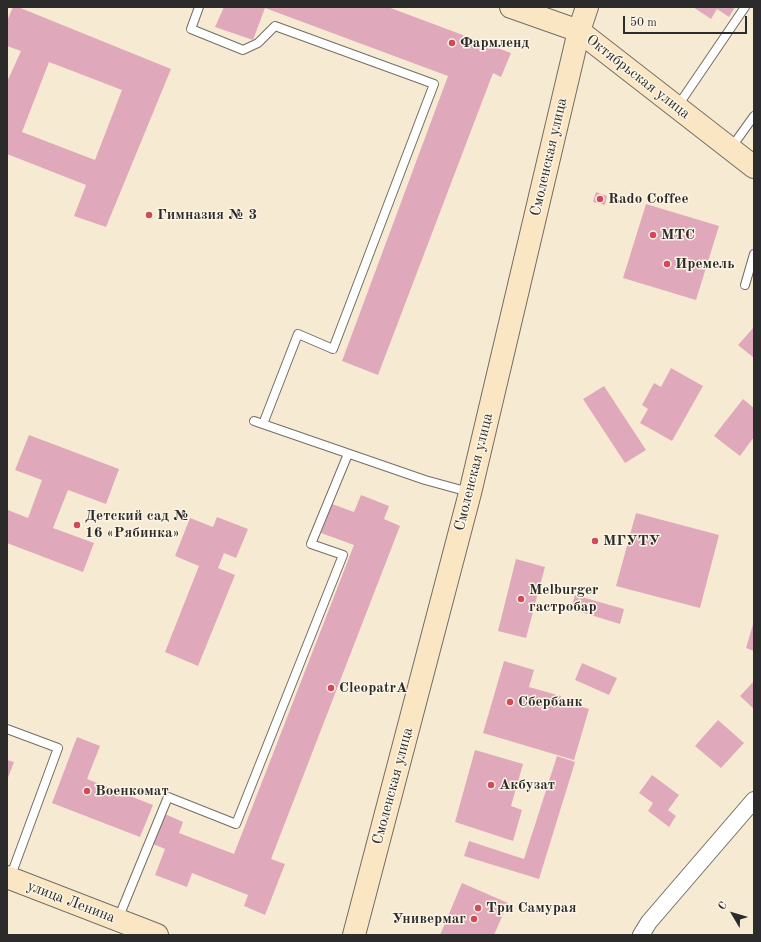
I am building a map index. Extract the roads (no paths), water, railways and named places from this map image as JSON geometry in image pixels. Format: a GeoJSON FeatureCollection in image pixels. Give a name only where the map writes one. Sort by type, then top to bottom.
{"type":"FeatureCollection","features":[{"type":"Feature","properties":{"kind":"main road","name":"Октябрьская улица"},"geometry":{"type":"LineString","coordinates":[[511,7],[579,31],[754,167]]}},
{"type":"Feature","properties":{"kind":"main road","name":"Смоленская улица"},"geometry":{"type":"LineString","coordinates":[[354,935],[470,493],[579,31],[587,7]]}},
{"type":"Feature","properties":{"kind":"main road","name":"улица Ленина"},"geometry":{"type":"LineString","coordinates":[[9,878],[157,935]]}},
{"type":"Feature","properties":{"kind":"street"},"geometry":{"type":"LineString","coordinates":[[641,935],[649,922],[754,800]]}},
{"type":"Feature","properties":{"kind":"lane"},"geometry":{"type":"LineString","coordinates":[[199,7],[191,29],[243,50],[258,43],[275,26],[434,84],[334,349],[298,334],[258,422],[348,454],[470,493]]}},
{"type":"Feature","properties":{"kind":"lane"},"geometry":{"type":"LineString","coordinates":[[677,107],[745,7]]}},
{"type":"Feature","properties":{"kind":"lane"},"geometry":{"type":"LineString","coordinates":[[731,148],[754,116]]}},
{"type":"Feature","properties":{"kind":"lane"},"geometry":{"type":"LineString","coordinates":[[745,285],[754,254]]}},
{"type":"Feature","properties":{"kind":"lane"},"geometry":{"type":"LineString","coordinates":[[117,920],[168,797],[236,824],[343,555],[311,544],[348,454]]}},
{"type":"Feature","properties":{"kind":"lane"},"geometry":{"type":"LineString","coordinates":[[7,729],[58,748],[9,878]]}},
{"type":"Feature","properties":{"kind":"place","name":"Фармленд"},"geometry":{"type":"Point","coordinates":[452,43]}},
{"type":"Feature","properties":{"kind":"place","name":"Rado Coffee"},"geometry":{"type":"Point","coordinates":[600,199]}},
{"type":"Feature","properties":{"kind":"place","name":"Гимназия № 3"},"geometry":{"type":"Point","coordinates":[149,215]}},
{"type":"Feature","properties":{"kind":"place","name":"МТС"},"geometry":{"type":"Point","coordinates":[653,235]}},
{"type":"Feature","properties":{"kind":"place","name":"Иремель"},"geometry":{"type":"Point","coordinates":[667,264]}},
{"type":"Feature","properties":{"kind":"place","name":"Детский сад № 16 «Рябинка»"},"geometry":{"type":"Point","coordinates":[77,525]}},
{"type":"Feature","properties":{"kind":"place","name":"МГУТУ"},"geometry":{"type":"Point","coordinates":[595,541]}},
{"type":"Feature","properties":{"kind":"place","name":"Melburger гастробар"},"geometry":{"type":"Point","coordinates":[521,599]}},
{"type":"Feature","properties":{"kind":"place","name":"CleopatrA"},"geometry":{"type":"Point","coordinates":[331,688]}},
{"type":"Feature","properties":{"kind":"place","name":"Сбербанк"},"geometry":{"type":"Point","coordinates":[510,702]}},
{"type":"Feature","properties":{"kind":"place","name":"Акбузат"},"geometry":{"type":"Point","coordinates":[491,785]}},
{"type":"Feature","properties":{"kind":"place","name":"Военкомат"},"geometry":{"type":"Point","coordinates":[87,791]}},
{"type":"Feature","properties":{"kind":"place","name":"Три Самурая"},"geometry":{"type":"Point","coordinates":[478,908]}},
{"type":"Feature","properties":{"kind":"place","name":"Универмаг"},"geometry":{"type":"Point","coordinates":[474,919]}}]}
